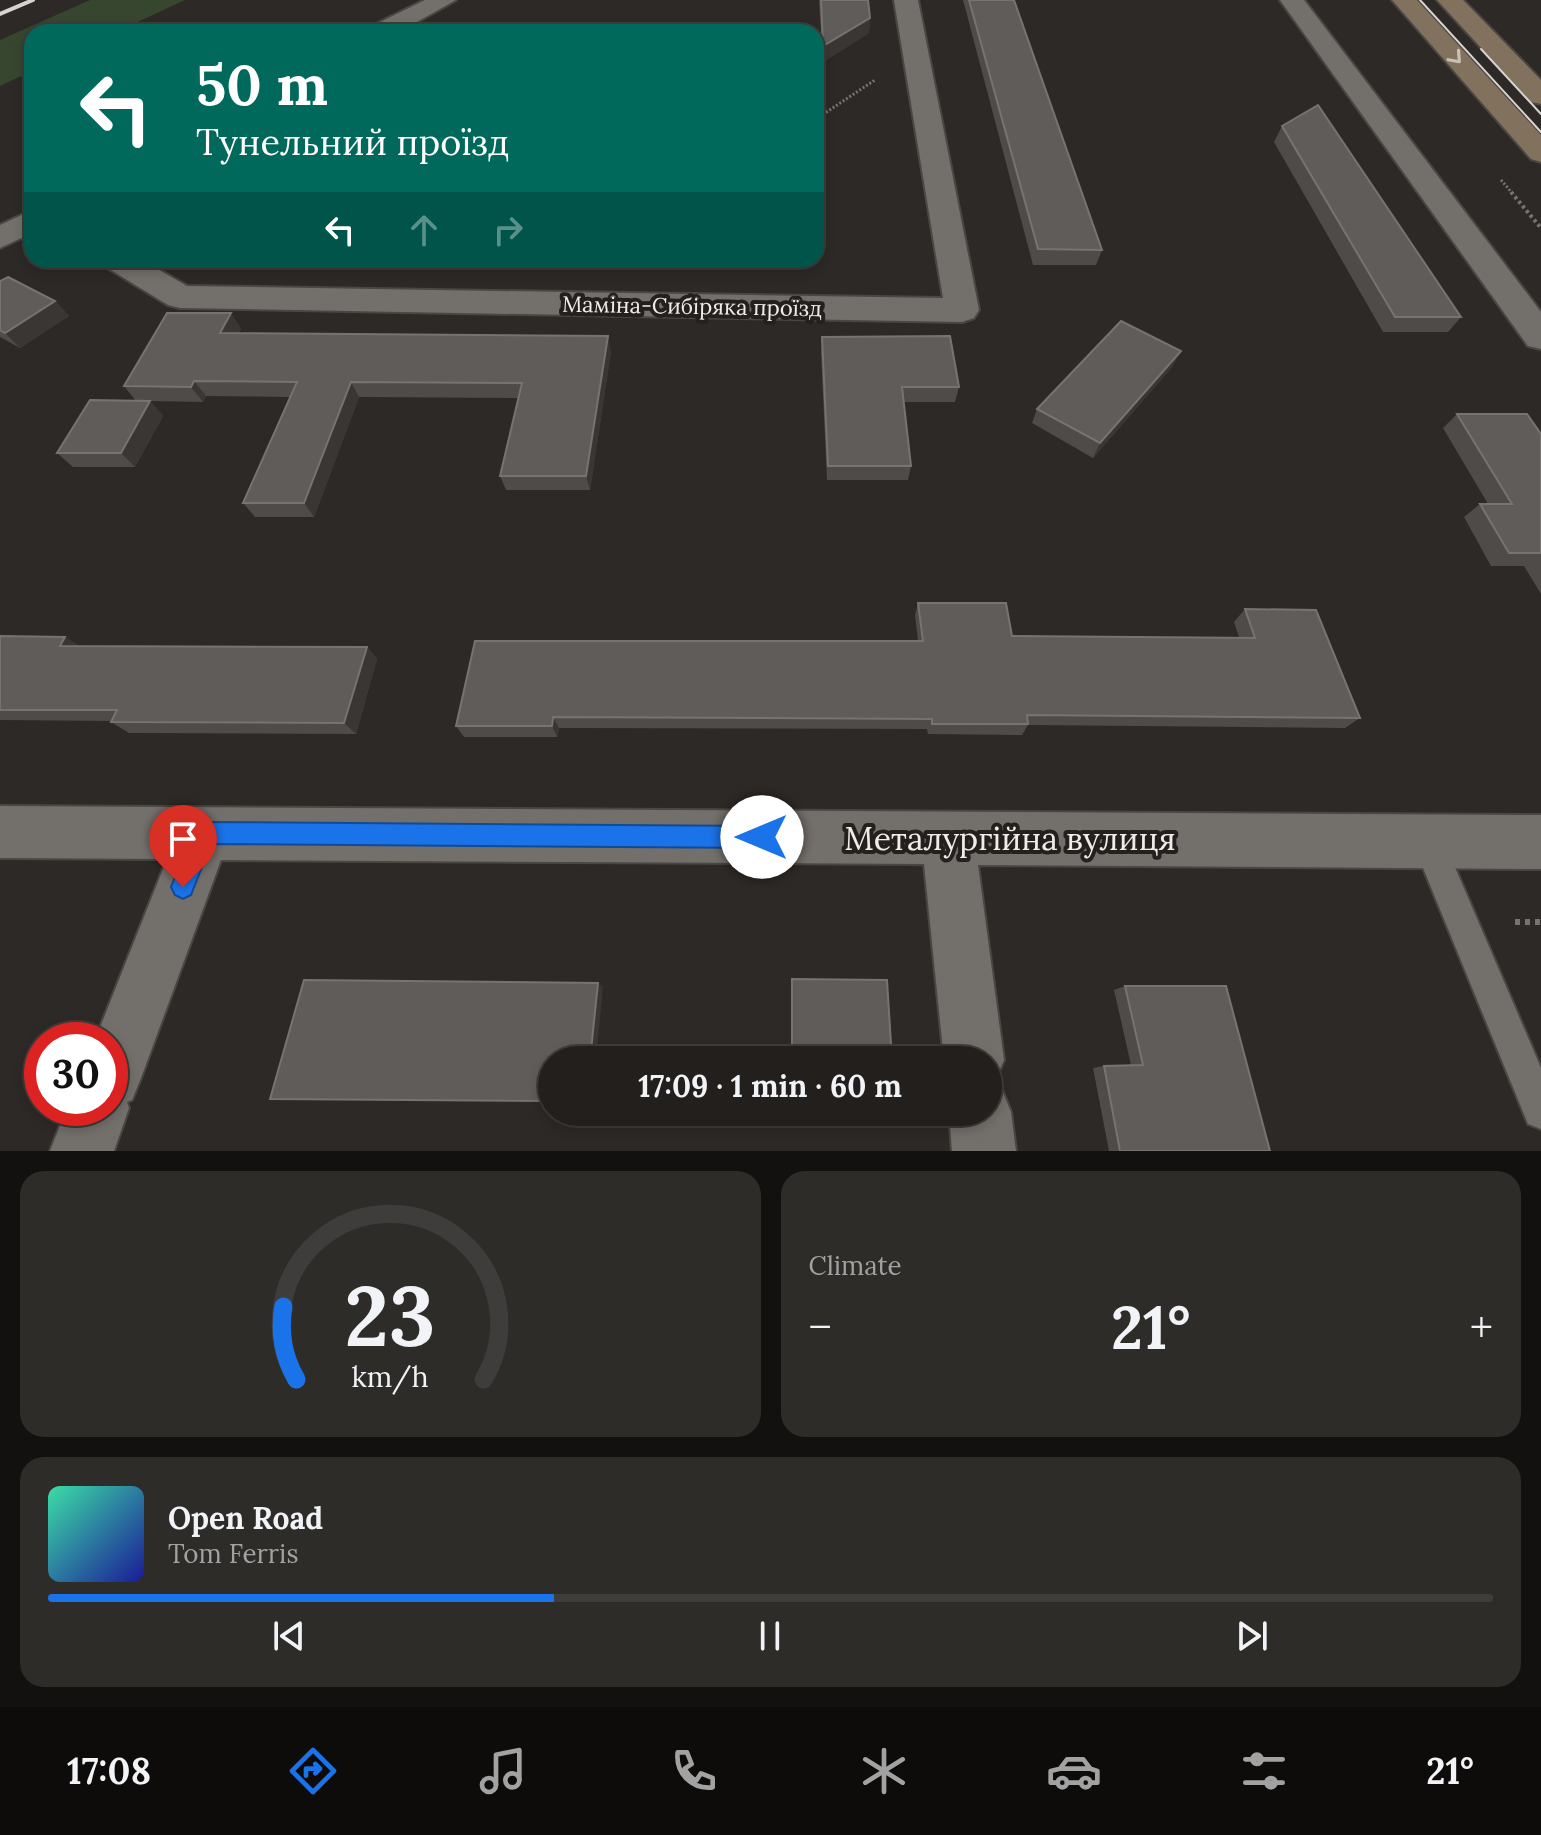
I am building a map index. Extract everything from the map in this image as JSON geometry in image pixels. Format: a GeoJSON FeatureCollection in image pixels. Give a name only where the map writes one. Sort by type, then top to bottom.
{"type":"FeatureCollection","features":[{"type":"Feature","properties":{"kind":"main road"},"geometry":{"type":"LineString","coordinates":[[1404,0],[1541,153]]}},
{"type":"Feature","properties":{"kind":"main road"},"geometry":{"type":"LineString","coordinates":[[1449,0],[1541,96]]}},
{"type":"Feature","properties":{"kind":"street"},"geometry":{"type":"LineString","coordinates":[[395,24],[444,0]]}},
{"type":"Feature","properties":{"kind":"street","name":"Маміна-Сибіряка проїзд"},"geometry":{"type":"LineString","coordinates":[[131,268],[180,297],[962,310],[906,0]]}},
{"type":"Feature","properties":{"kind":"street"},"geometry":{"type":"LineString","coordinates":[[1292,0],[1541,337]]}},
{"type":"Feature","properties":{"kind":"street"},"geometry":{"type":"LineString","coordinates":[[0,238],[24,224]]}},
{"type":"Feature","properties":{"kind":"street","name":"Металургійна вулиця"},"geometry":{"type":"LineString","coordinates":[[0,832],[1541,842]]}},
{"type":"Feature","properties":{"kind":"street"},"geometry":{"type":"LineString","coordinates":[[128,1031],[204,833]]}},
{"type":"Feature","properties":{"kind":"street"},"geometry":{"type":"LineString","coordinates":[[948,838],[972,1046]]}},
{"type":"Feature","properties":{"kind":"street"},"geometry":{"type":"LineString","coordinates":[[82,1151],[91,1126]]}},
{"type":"Feature","properties":{"kind":"street"},"geometry":{"type":"LineString","coordinates":[[981,1126],[984,1151]]}},
{"type":"Feature","properties":{"kind":"lane"},"geometry":{"type":"LineString","coordinates":[[1428,841],[1541,1111]]}},
{"type":"Feature","properties":{"kind":"path"},"geometry":{"type":"LineString","coordinates":[[824,114],[915,52]]}},
{"type":"Feature","properties":{"kind":"green space"},"geometry":{"type":"Polygon","coordinates":[[[90,0],[185,0],[133,24],[36,24],[90,0]]]}},
{"type":"Feature","properties":{"kind":"green space"},"geometry":{"type":"Polygon","coordinates":[[[24,29],[24,75],[0,86],[0,40],[24,29]]]}},
{"type":"Feature","properties":{"kind":"building"},"geometry":{"type":"Polygon","coordinates":[[[821,0],[868,0],[870,18],[824,45],[821,0]]]}},
{"type":"Feature","properties":{"kind":"building"},"geometry":{"type":"Polygon","coordinates":[[[969,0],[1014,0],[1102,250],[1038,249],[969,0]]]}},
{"type":"Feature","properties":{"kind":"building"},"geometry":{"type":"Polygon","coordinates":[[[1318,105],[1461,317],[1395,317],[1282,126],[1318,105]]]}},
{"type":"Feature","properties":{"kind":"building"},"geometry":{"type":"Polygon","coordinates":[[[8,277],[55,301],[5,333],[0,330],[0,281],[8,277]]]}},
{"type":"Feature","properties":{"kind":"building"},"geometry":{"type":"Polygon","coordinates":[[[167,313],[231,313],[220,333],[608,336],[586,476],[500,476],[522,383],[351,382],[304,503],[243,503],[297,382],[194,381],[191,387],[124,386],[167,313]]]}},
{"type":"Feature","properties":{"kind":"building"},"geometry":{"type":"Polygon","coordinates":[[[1121,321],[1181,351],[1100,443],[1037,409],[1121,321]]]}},
{"type":"Feature","properties":{"kind":"building"},"geometry":{"type":"Polygon","coordinates":[[[950,336],[959,387],[902,387],[911,466],[828,466],[822,337],[950,336]]]}},
{"type":"Feature","properties":{"kind":"building"},"geometry":{"type":"Polygon","coordinates":[[[90,400],[150,401],[121,453],[57,453],[90,400]]]}},
{"type":"Feature","properties":{"kind":"building"},"geometry":{"type":"Polygon","coordinates":[[[1457,414],[1527,414],[1541,434],[1541,553],[1509,553],[1480,504],[1512,504],[1457,414]]]}},
{"type":"Feature","properties":{"kind":"building"},"geometry":{"type":"Polygon","coordinates":[[[918,603],[1006,603],[1012,636],[1255,638],[1245,609],[1316,610],[1360,718],[1027,715],[1028,724],[932,724],[932,719],[553,717],[552,726],[456,726],[475,641],[923,641],[918,603]]]}},
{"type":"Feature","properties":{"kind":"building"},"geometry":{"type":"Polygon","coordinates":[[[0,636],[65,637],[60,646],[367,647],[344,723],[111,722],[117,710],[0,710],[0,636]]]}},
{"type":"Feature","properties":{"kind":"building"},"geometry":{"type":"Polygon","coordinates":[[[792,979],[887,980],[891,1046],[792,1046],[792,979]]]}},
{"type":"Feature","properties":{"kind":"building"},"geometry":{"type":"Polygon","coordinates":[[[304,980],[598,983],[591,1046],[538,1046],[538,1101],[270,1099],[304,980]]]}},
{"type":"Feature","properties":{"kind":"building"},"geometry":{"type":"Polygon","coordinates":[[[1125,986],[1226,986],[1270,1151],[1120,1151],[1104,1066],[1143,1065],[1125,986]]]}},
{"type":"Feature","properties":{"kind":"tram line"},"geometry":{"type":"LineString","coordinates":[[1420,0],[1541,132]]}},
{"type":"Feature","properties":{"kind":"tram line"},"geometry":{"type":"LineString","coordinates":[[1481,49],[1541,114]]}},
{"type":"Feature","properties":{"kind":"railway"},"geometry":{"type":"LineString","coordinates":[[0,14],[33,0]]}},
{"type":"Feature","properties":{"kind":"route"},"geometry":{"type":"LineString","coordinates":[[183,887],[204,833],[762,837]]}}]}
